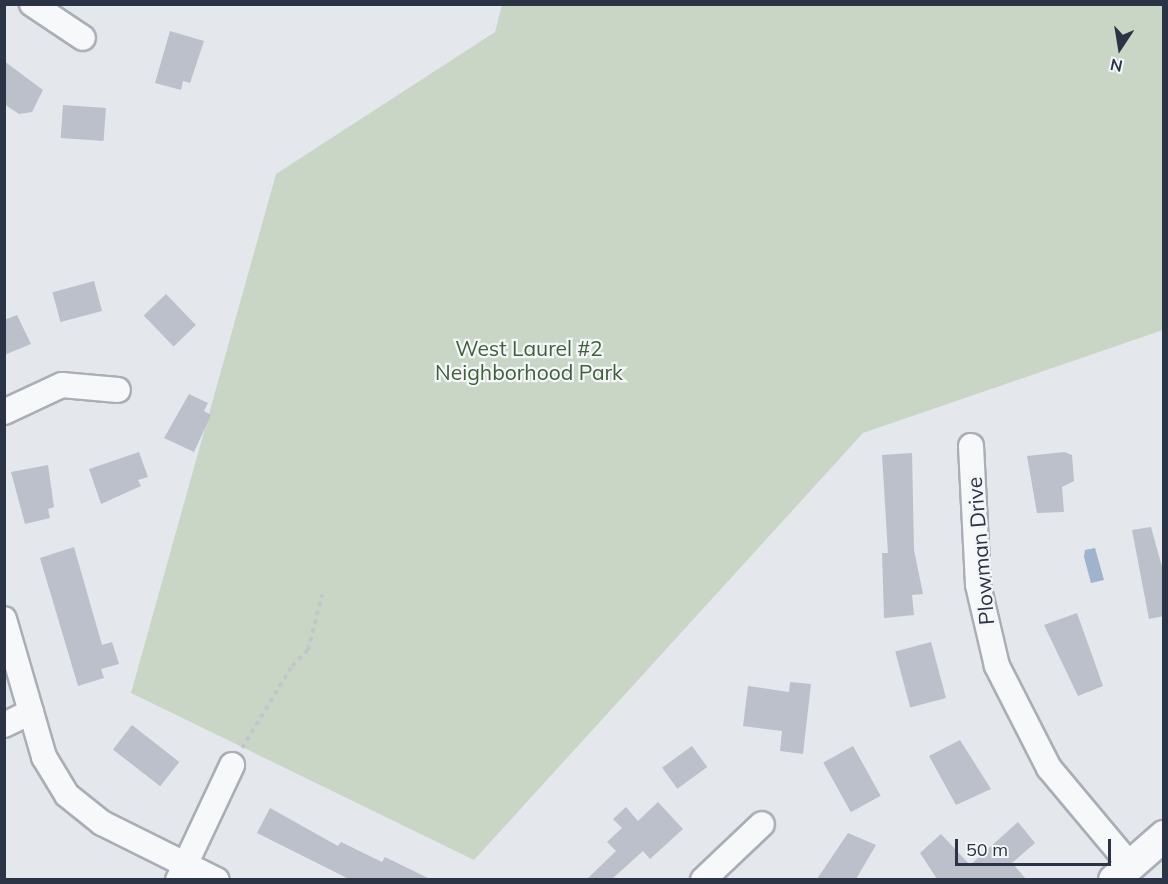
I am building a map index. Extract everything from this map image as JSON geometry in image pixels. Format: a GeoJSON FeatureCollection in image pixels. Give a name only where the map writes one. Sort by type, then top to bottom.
{"type":"FeatureCollection","features":[{"type":"Feature","properties":{"kind":"street"},"geometry":{"type":"LineString","coordinates":[[32,4],[83,38]]}},
{"type":"Feature","properties":{"kind":"street"},"geometry":{"type":"LineString","coordinates":[[4,412],[62,385],[118,390]]}},
{"type":"Feature","properties":{"kind":"street","name":"Plowman Drive"},"geometry":{"type":"LineString","coordinates":[[971,446],[978,585],[997,666],[1049,768],[1122,872]]}},
{"type":"Feature","properties":{"kind":"street"},"geometry":{"type":"LineString","coordinates":[[4,619],[52,774],[77,806],[182,872],[217,879]]}},
{"type":"Feature","properties":{"kind":"street"},"geometry":{"type":"LineString","coordinates":[[4,725],[31,712]]}},
{"type":"Feature","properties":{"kind":"street"},"geometry":{"type":"LineString","coordinates":[[182,872],[232,765]]}},
{"type":"Feature","properties":{"kind":"street"},"geometry":{"type":"LineString","coordinates":[[703,879],[762,824]]}},
{"type":"Feature","properties":{"kind":"street"},"geometry":{"type":"LineString","coordinates":[[1122,872],[1164,836]]}},
{"type":"Feature","properties":{"kind":"path"},"geometry":{"type":"LineString","coordinates":[[232,765],[292,666],[308,650],[322,595]]}},
{"type":"Feature","properties":{"kind":"green space","name":"West Laurel #2 Neighborhood Park"},"geometry":{"type":"Polygon","coordinates":[[[502,5],[1163,5],[1163,330],[863,433],[474,860],[131,693],[276,174],[495,32],[502,5]]]}},
{"type":"Feature","properties":{"kind":"water"},"geometry":{"type":"Polygon","coordinates":[[[1095,548],[1104,580],[1091,583],[1084,557],[1085,550],[1095,548]]]}},
{"type":"Feature","properties":{"kind":"building"},"geometry":{"type":"Polygon","coordinates":[[[170,31],[204,41],[190,83],[183,81],[181,90],[155,83],[170,31]]]}},
{"type":"Feature","properties":{"kind":"building"},"geometry":{"type":"Polygon","coordinates":[[[4,61],[43,90],[32,112],[19,114],[4,104],[4,61]]]}},
{"type":"Feature","properties":{"kind":"building"},"geometry":{"type":"Polygon","coordinates":[[[63,105],[106,108],[104,141],[61,138],[63,105]]]}},
{"type":"Feature","properties":{"kind":"building"},"geometry":{"type":"Polygon","coordinates":[[[94,281],[102,311],[60,322],[52,292],[94,281]]]}},
{"type":"Feature","properties":{"kind":"building"},"geometry":{"type":"Polygon","coordinates":[[[166,294],[196,325],[174,346],[144,316],[166,294]]]}},
{"type":"Feature","properties":{"kind":"building"},"geometry":{"type":"Polygon","coordinates":[[[17,315],[31,344],[4,355],[4,320],[17,315]]]}},
{"type":"Feature","properties":{"kind":"building"},"geometry":{"type":"Polygon","coordinates":[[[189,394],[208,403],[204,411],[211,415],[194,452],[164,438],[189,394]]]}},
{"type":"Feature","properties":{"kind":"building"},"geometry":{"type":"Polygon","coordinates":[[[139,452],[148,477],[138,480],[141,486],[101,504],[89,469],[139,452]]]}},
{"type":"Feature","properties":{"kind":"building"},"geometry":{"type":"Polygon","coordinates":[[[1064,452],[1072,455],[1074,481],[1062,487],[1064,512],[1037,513],[1027,456],[1064,452]]]}},
{"type":"Feature","properties":{"kind":"building"},"geometry":{"type":"Polygon","coordinates":[[[912,453],[914,550],[923,594],[912,595],[914,615],[884,618],[882,553],[888,553],[882,455],[912,453]]]}},
{"type":"Feature","properties":{"kind":"building"},"geometry":{"type":"Polygon","coordinates":[[[48,465],[54,507],[48,509],[50,518],[25,524],[11,472],[48,465]]]}},
{"type":"Feature","properties":{"kind":"building"},"geometry":{"type":"Polygon","coordinates":[[[1151,527],[1164,574],[1164,616],[1149,619],[1132,530],[1151,527]]]}},
{"type":"Feature","properties":{"kind":"building"},"geometry":{"type":"Polygon","coordinates":[[[74,547],[102,645],[112,642],[119,664],[101,669],[104,678],[78,686],[40,558],[74,547]]]}},
{"type":"Feature","properties":{"kind":"building"},"geometry":{"type":"Polygon","coordinates":[[[1077,613],[1103,686],[1078,696],[1044,625],[1077,613]]]}},
{"type":"Feature","properties":{"kind":"building"},"geometry":{"type":"Polygon","coordinates":[[[931,642],[946,698],[910,708],[895,652],[931,642]]]}},
{"type":"Feature","properties":{"kind":"building"},"geometry":{"type":"Polygon","coordinates":[[[790,682],[811,684],[803,754],[780,751],[782,731],[743,726],[748,686],[789,692],[790,682]]]}},
{"type":"Feature","properties":{"kind":"building"},"geometry":{"type":"Polygon","coordinates":[[[132,725],[179,762],[160,786],[113,749],[132,725]]]}},
{"type":"Feature","properties":{"kind":"building"},"geometry":{"type":"Polygon","coordinates":[[[960,740],[991,789],[956,805],[929,756],[960,740]]]}},
{"type":"Feature","properties":{"kind":"building"},"geometry":{"type":"Polygon","coordinates":[[[692,746],[707,767],[677,789],[662,768],[692,746]]]}},
{"type":"Feature","properties":{"kind":"building"},"geometry":{"type":"Polygon","coordinates":[[[853,746],[881,796],[851,812],[823,762],[853,746]]]}},
{"type":"Feature","properties":{"kind":"building"},"geometry":{"type":"Polygon","coordinates":[[[658,802],[683,829],[650,859],[643,851],[612,879],[587,879],[616,851],[607,842],[622,828],[613,819],[626,807],[638,821],[658,802]]]}},
{"type":"Feature","properties":{"kind":"building"},"geometry":{"type":"Polygon","coordinates":[[[270,808],[338,846],[341,842],[382,862],[385,857],[430,879],[349,879],[257,833],[270,808]]]}},
{"type":"Feature","properties":{"kind":"building"},"geometry":{"type":"Polygon","coordinates":[[[1018,822],[1035,843],[1012,863],[1026,879],[937,879],[920,853],[941,834],[970,865],[1018,822]]]}},
{"type":"Feature","properties":{"kind":"building"},"geometry":{"type":"Polygon","coordinates":[[[848,833],[876,845],[856,879],[817,879],[848,833]]]}}]}
